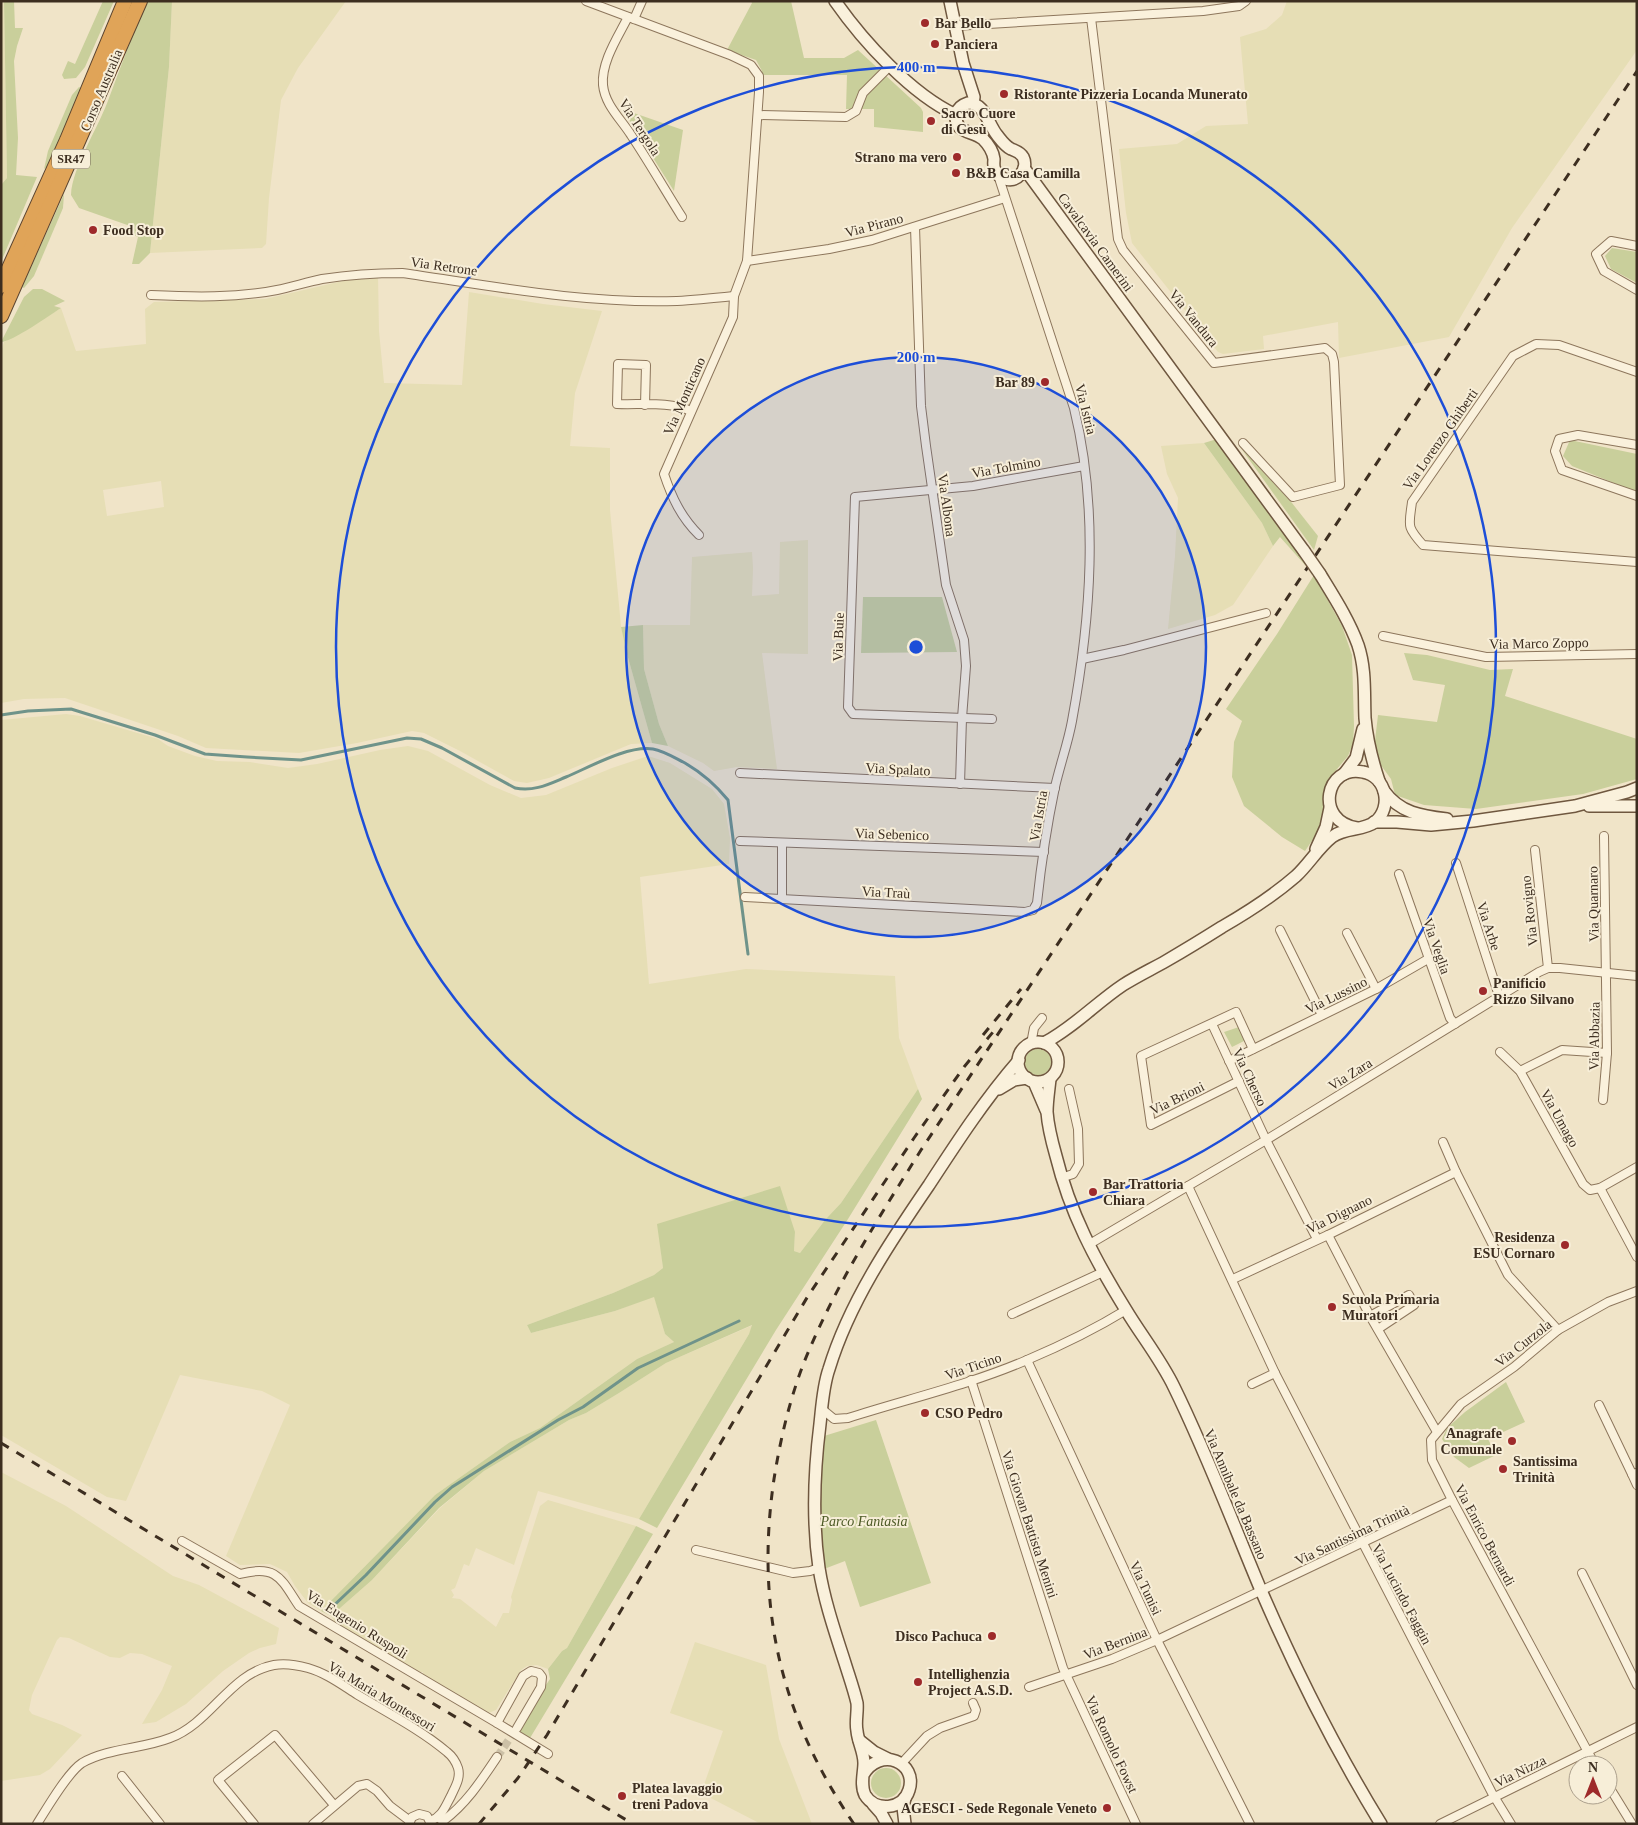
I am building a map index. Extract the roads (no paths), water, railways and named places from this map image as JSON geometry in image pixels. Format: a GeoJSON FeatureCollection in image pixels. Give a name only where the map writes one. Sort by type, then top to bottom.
{"type":"FeatureCollection","features":[{"type":"Feature","properties":{"kind":"highway","name":"Corso Australia"},"geometry":{"type":"LineString","coordinates":[[1,286],[67,140],[125,1]]}},
{"type":"Feature","properties":{"kind":"highway","name":"Corso Australia"},"geometry":{"type":"LineString","coordinates":[[1,316],[140,1]]}},
{"type":"Feature","properties":{"kind":"main road"},"geometry":{"type":"LineString","coordinates":[[835,1],[856,29],[890,66],[935,103],[956,115]]}},
{"type":"Feature","properties":{"kind":"main road"},"geometry":{"type":"LineString","coordinates":[[950,1],[963,63],[974,97],[973,103]]}},
{"type":"Feature","properties":{"kind":"main road"},"geometry":{"type":"LineString","coordinates":[[973,103],[982,108],[995,133],[1010,148],[1022,155],[1025,163],[1024,168],[1022,174],[1016,178],[1010,180],[1003,179],[998,175],[994,168],[991,150],[982,139],[959,127],[956,121],[958,110],[964,104],[973,103]]}},
{"type":"Feature","properties":{"kind":"main road"},"geometry":{"type":"LineString","coordinates":[[971,133],[981,128],[985,117]]}},
{"type":"Feature","properties":{"kind":"main road"},"geometry":{"type":"LineString","coordinates":[[994,159],[1000,151],[1010,148]]}},
{"type":"Feature","properties":{"kind":"main road","name":"Cavalcavia Camerini"},"geometry":{"type":"LineString","coordinates":[[1024,168],[1304,551],[1342,608],[1358,646],[1365,682],[1365,718]]}},
{"type":"Feature","properties":{"kind":"main road"},"geometry":{"type":"LineString","coordinates":[[1357,828],[1340,822],[1334,816],[1328,800],[1333,785],[1356,758],[1365,718]]}},
{"type":"Feature","properties":{"kind":"main road"},"geometry":{"type":"LineString","coordinates":[[887,1824],[881,1813],[866,1797],[863,1790],[864,1759],[856,1730],[857,1705],[830,1615],[819,1568],[815,1531],[815,1469],[822,1409],[828,1371],[845,1325],[862,1292],[909,1214],[973,1118],[1019,1060],[1022,1050],[1031,1044],[1044,1043],[1124,984],[1168,960],[1278,892],[1298,874],[1314,854],[1333,836],[1341,832],[1366,826],[1380,816],[1386,799],[1370,756],[1365,718]]}},
{"type":"Feature","properties":{"kind":"main road"},"geometry":{"type":"LineString","coordinates":[[1344,774],[1354,771],[1372,775],[1392,801],[1407,811],[1434,818],[1473,821]]}},
{"type":"Feature","properties":{"kind":"main road"},"geometry":{"type":"LineString","coordinates":[[1374,822],[1431,825],[1473,821],[1574,806],[1637,788]]}},
{"type":"Feature","properties":{"kind":"main road"},"geometry":{"type":"LineString","coordinates":[[1574,806],[1637,806]]}},
{"type":"Feature","properties":{"kind":"main road"},"geometry":{"type":"LineString","coordinates":[[1314,854],[1326,827],[1330,808]]}},
{"type":"Feature","properties":{"kind":"main road","name":"Via Annibale da Bassano"},"geometry":{"type":"LineString","coordinates":[[1072,1024],[1057,1056],[1057,1068],[1050,1078],[1047,1112],[1061,1178],[1088,1246],[1173,1385],[1261,1591],[1323,1721],[1359,1789],[1381,1824]]}},
{"type":"Feature","properties":{"kind":"main road"},"geometry":{"type":"LineString","coordinates":[[1044,1043],[1054,1050],[1057,1056]]}},
{"type":"Feature","properties":{"kind":"main road","name":"Via Annibale da Bassano"},"geometry":{"type":"LineString","coordinates":[[1019,1060],[1019,1067],[1030,1080],[1047,1112]]}},
{"type":"Feature","properties":{"kind":"main road"},"geometry":{"type":"LineString","coordinates":[[995,1091],[1014,1080],[1040,1082],[1050,1078]]}},
{"type":"Feature","properties":{"kind":"main road"},"geometry":{"type":"LineString","coordinates":[[860,1740],[874,1752],[901,1764],[909,1774],[908,1793],[903,1807],[904,1824]]}},
{"type":"Feature","properties":{"kind":"main road"},"geometry":{"type":"LineString","coordinates":[[864,1775],[873,1763],[888,1759]]}},
{"type":"Feature","properties":{"kind":"main road"},"geometry":{"type":"LineString","coordinates":[[872,1802],[885,1807],[899,1803],[905,1798]]}},
{"type":"Feature","properties":{"kind":"street"},"geometry":{"type":"LineString","coordinates":[[586,1],[730,55],[751,65],[759,76],[758,115],[747,261]]}},
{"type":"Feature","properties":{"kind":"street","name":"Via Tergola"},"geometry":{"type":"LineString","coordinates":[[642,1],[607,61],[603,84],[605,95],[610,106],[631,135],[682,217]]}},
{"type":"Feature","properties":{"kind":"street"},"geometry":{"type":"LineString","coordinates":[[955,26],[1210,10],[1239,6],[1246,1]]}},
{"type":"Feature","properties":{"kind":"street","name":"Via Vandura"},"geometry":{"type":"LineString","coordinates":[[1091,18],[1118,239],[1124,250],[1214,363],[1325,348],[1332,354],[1334,362],[1340,485],[1293,497],[1243,443]]}},
{"type":"Feature","properties":{"kind":"street"},"geometry":{"type":"LineString","coordinates":[[758,115],[846,117],[856,111],[862,93],[890,66]]}},
{"type":"Feature","properties":{"kind":"street","name":"Via Istria"},"geometry":{"type":"LineString","coordinates":[[998,175],[1064,374],[1078,424],[1089,505],[1090,546],[1082,659],[1072,723],[1055,788],[1037,903],[1033,910],[1025,912]]}},
{"type":"Feature","properties":{"kind":"street","name":"Via Pirano"},"geometry":{"type":"LineString","coordinates":[[747,261],[829,250],[872,240],[1005,198]]}},
{"type":"Feature","properties":{"kind":"street","name":"Via Albona"},"geometry":{"type":"LineString","coordinates":[[915,227],[922,406],[946,585],[964,640],[966,666],[960,784]]}},
{"type":"Feature","properties":{"kind":"street"},"geometry":{"type":"LineString","coordinates":[[1637,246],[1611,241],[1596,254],[1604,271],[1637,290]]}},
{"type":"Feature","properties":{"kind":"street","name":"Via Monticano"},"geometry":{"type":"LineString","coordinates":[[699,535],[686,522],[669,490],[664,474],[732,318],[734,296],[747,261]]}},
{"type":"Feature","properties":{"kind":"street","name":"Via Retrone"},"geometry":{"type":"LineString","coordinates":[[151,295],[193,298],[235,295],[277,290],[320,279],[374,273],[402,273],[562,295],[621,300],[677,301],[734,296]]}},
{"type":"Feature","properties":{"kind":"street","name":"Via Lorenzo Ghiberti"},"geometry":{"type":"LineString","coordinates":[[1637,372],[1559,345],[1536,344],[1512,356],[1412,502],[1410,531],[1422,545],[1637,562]]}},
{"type":"Feature","properties":{"kind":"street"},"geometry":{"type":"LineString","coordinates":[[645,405],[646,365],[618,364],[617,404],[645,405],[679,406],[691,411]]}},
{"type":"Feature","properties":{"kind":"street"},"geometry":{"type":"LineString","coordinates":[[1637,445],[1578,435],[1560,439],[1555,450],[1562,470],[1637,496]]}},
{"type":"Feature","properties":{"kind":"street","name":"Via Tolmino"},"geometry":{"type":"LineString","coordinates":[[932,489],[973,486],[1084,466]]}},
{"type":"Feature","properties":{"kind":"street","name":"Via Buie"},"geometry":{"type":"LineString","coordinates":[[932,489],[855,497],[848,707],[853,714],[992,719]]}},
{"type":"Feature","properties":{"kind":"street"},"geometry":{"type":"LineString","coordinates":[[1082,659],[1266,613]]}},
{"type":"Feature","properties":{"kind":"street","name":"Via Marco Zoppo"},"geometry":{"type":"LineString","coordinates":[[1383,636],[1486,657],[1637,654]]}},
{"type":"Feature","properties":{"kind":"street","name":"Via Spalato"},"geometry":{"type":"LineString","coordinates":[[740,773],[1055,788]]}},
{"type":"Feature","properties":{"kind":"street","name":"Via Quarnaro"},"geometry":{"type":"LineString","coordinates":[[1604,836],[1607,973]]}},
{"type":"Feature","properties":{"kind":"street","name":"Via Sebenico"},"geometry":{"type":"LineString","coordinates":[[740,841],[1044,852]]}},
{"type":"Feature","properties":{"kind":"street"},"geometry":{"type":"LineString","coordinates":[[782,843],[782,899]]}},
{"type":"Feature","properties":{"kind":"street","name":"Via Rovigno"},"geometry":{"type":"LineString","coordinates":[[1535,850],[1548,968]]}},
{"type":"Feature","properties":{"kind":"street","name":"Via Arbe"},"geometry":{"type":"LineString","coordinates":[[1456,863],[1500,996]]}},
{"type":"Feature","properties":{"kind":"street","name":"Via Veglia"},"geometry":{"type":"LineString","coordinates":[[1399,874],[1450,1018],[1455,1024]]}},
{"type":"Feature","properties":{"kind":"street","name":"Via Traù"},"geometry":{"type":"LineString","coordinates":[[746,897],[1025,912]]}},
{"type":"Feature","properties":{"kind":"street"},"geometry":{"type":"LineString","coordinates":[[1280,930],[1322,1016]]}},
{"type":"Feature","properties":{"kind":"street"},"geometry":{"type":"LineString","coordinates":[[1347,933],[1376,989]]}},
{"type":"Feature","properties":{"kind":"street","name":"Via Lussino"},"geometry":{"type":"LineString","coordinates":[[1229,1061],[1376,989],[1428,959]]}},
{"type":"Feature","properties":{"kind":"street"},"geometry":{"type":"LineString","coordinates":[[1548,968],[1637,976]]}},
{"type":"Feature","properties":{"kind":"street","name":"Via Zara"},"geometry":{"type":"LineString","coordinates":[[1088,1246],[1548,968]]}},
{"type":"Feature","properties":{"kind":"street","name":"Via Abbazia"},"geometry":{"type":"LineString","coordinates":[[1603,1100],[1607,1053],[1607,973]]}},
{"type":"Feature","properties":{"kind":"street"},"geometry":{"type":"LineString","coordinates":[[1212,1024],[1236,1012],[1253,1049]]}},
{"type":"Feature","properties":{"kind":"street"},"geometry":{"type":"LineString","coordinates":[[1031,1044],[1034,1028],[1042,1018]]}},
{"type":"Feature","properties":{"kind":"street","name":"Via Cherso"},"geometry":{"type":"LineString","coordinates":[[1212,1024],[1266,1140]]}},
{"type":"Feature","properties":{"kind":"street","name":"Via Brioni"},"geometry":{"type":"LineString","coordinates":[[1212,1024],[1141,1056],[1151,1126],[1239,1081]]}},
{"type":"Feature","properties":{"kind":"street"},"geometry":{"type":"LineString","coordinates":[[1520,1071],[1562,1050],[1607,1053]]}},
{"type":"Feature","properties":{"kind":"street","name":"Via Umago"},"geometry":{"type":"LineString","coordinates":[[1500,1052],[1520,1071],[1582,1184],[1590,1190],[1600,1188]]}},
{"type":"Feature","properties":{"kind":"street"},"geometry":{"type":"LineString","coordinates":[[1061,1178],[1073,1174],[1079,1164],[1078,1128],[1070,1088]]}},
{"type":"Feature","properties":{"kind":"street"},"geometry":{"type":"LineString","coordinates":[[1266,1140],[1316,1239]]}},
{"type":"Feature","properties":{"kind":"street"},"geometry":{"type":"LineString","coordinates":[[1443,1142],[1508,1275],[1558,1330]]}},
{"type":"Feature","properties":{"kind":"street"},"geometry":{"type":"LineString","coordinates":[[1637,1167],[1600,1188],[1637,1257]]}},
{"type":"Feature","properties":{"kind":"street","name":"Via Dignano"},"geometry":{"type":"LineString","coordinates":[[1233,1279],[1456,1172]]}},
{"type":"Feature","properties":{"kind":"street","name":"Via Lucindo Faggin"},"geometry":{"type":"LineString","coordinates":[[1188,1186],[1233,1279],[1275,1373],[1494,1797],[1511,1824]]}},
{"type":"Feature","properties":{"kind":"street"},"geometry":{"type":"LineString","coordinates":[[1328,1235],[1370,1316],[1437,1432]]}},
{"type":"Feature","properties":{"kind":"street"},"geometry":{"type":"LineString","coordinates":[[1012,1314],[1103,1272]]}},
{"type":"Feature","properties":{"kind":"street","name":"Via Curzola"},"geometry":{"type":"LineString","coordinates":[[1437,1432],[1461,1404],[1514,1367],[1558,1330],[1608,1302],[1637,1291]]}},
{"type":"Feature","properties":{"kind":"street"},"geometry":{"type":"LineString","coordinates":[[1370,1316],[1409,1294],[1414,1305],[1378,1329]]}},
{"type":"Feature","properties":{"kind":"street","name":"Via Ticino"},"geometry":{"type":"LineString","coordinates":[[822,1409],[834,1418],[848,1418],[971,1380],[1027,1360],[1126,1310]]}},
{"type":"Feature","properties":{"kind":"street","name":"Via Tunisi"},"geometry":{"type":"LineString","coordinates":[[1027,1360],[1157,1640],[1250,1824]]}},
{"type":"Feature","properties":{"kind":"street"},"geometry":{"type":"LineString","coordinates":[[1252,1384],[1275,1373]]}},
{"type":"Feature","properties":{"kind":"street","name":"Via Giovan Battista Menini"},"geometry":{"type":"LineString","coordinates":[[971,1380],[1066,1675]]}},
{"type":"Feature","properties":{"kind":"street"},"geometry":{"type":"LineString","coordinates":[[1599,1405],[1634,1473],[1637,1485]]}},
{"type":"Feature","properties":{"kind":"street","name":"Via Enrico Bernardi"},"geometry":{"type":"LineString","coordinates":[[1437,1432],[1431,1440],[1432,1460],[1589,1755]]}},
{"type":"Feature","properties":{"kind":"street","name":"Via Santissima Trinità"},"geometry":{"type":"LineString","coordinates":[[1261,1591],[1452,1500]]}},
{"type":"Feature","properties":{"kind":"street","name":"Via Eugenio Ruspoli"},"geometry":{"type":"LineString","coordinates":[[182,1541],[240,1574],[251,1571],[268,1571],[282,1579],[299,1606],[548,1754]]}},
{"type":"Feature","properties":{"kind":"street"},"geometry":{"type":"LineString","coordinates":[[696,1550],[793,1572],[810,1571],[819,1568]]}},
{"type":"Feature","properties":{"kind":"street"},"geometry":{"type":"LineString","coordinates":[[1582,1573],[1637,1685]]}},
{"type":"Feature","properties":{"kind":"street","name":"Via Bernina"},"geometry":{"type":"LineString","coordinates":[[1029,1687],[1112,1659],[1261,1591]]}},
{"type":"Feature","properties":{"kind":"street","name":"Via Maria Montessori"},"geometry":{"type":"LineString","coordinates":[[37,1824],[52,1801],[81,1764],[96,1757],[170,1738],[186,1730],[204,1717],[239,1682],[255,1672],[274,1665],[290,1664],[309,1668],[330,1678],[448,1753],[458,1767],[459,1776],[441,1820]]}},
{"type":"Feature","properties":{"kind":"street"},"geometry":{"type":"LineString","coordinates":[[497,1724],[523,1676],[526,1672],[535,1671],[542,1677],[541,1687],[517,1728]]}},
{"type":"Feature","properties":{"kind":"street","name":"Via Romolo Fowst"},"geometry":{"type":"LineString","coordinates":[[1066,1675],[1136,1824]]}},
{"type":"Feature","properties":{"kind":"street"},"geometry":{"type":"LineString","coordinates":[[901,1764],[927,1736],[940,1728],[974,1716],[976,1710],[973,1703]]}},
{"type":"Feature","properties":{"kind":"street","name":"Via Nizza"},"geometry":{"type":"LineString","coordinates":[[1440,1824],[1637,1727]]}},
{"type":"Feature","properties":{"kind":"street"},"geometry":{"type":"LineString","coordinates":[[254,1824],[218,1780],[275,1735],[334,1805]]}},
{"type":"Feature","properties":{"kind":"street"},"geometry":{"type":"LineString","coordinates":[[313,1824],[358,1786],[367,1784],[377,1791],[390,1806],[409,1822],[412,1817],[419,1814],[427,1816],[430,1823],[441,1820],[454,1812],[472,1793],[497,1757]]}},
{"type":"Feature","properties":{"kind":"street"},"geometry":{"type":"LineString","coordinates":[[122,1776],[160,1824]]}},
{"type":"Feature","properties":{"kind":"street"},"geometry":{"type":"LineString","coordinates":[[1618,1801],[1632,1824]]}},
{"type":"Feature","properties":{"kind":"waterway"},"geometry":{"type":"LineString","coordinates":[[1,715],[28,711],[71,709],[155,735],[205,754],[247,757],[301,760],[407,738],[421,739],[442,748],[515,788],[522,789],[547,785],[621,753],[643,749],[657,750],[685,763],[697,771],[728,800],[748,954]]}},
{"type":"Feature","properties":{"kind":"waterway"},"geometry":{"type":"LineString","coordinates":[[329,1610],[452,1487],[558,1420],[583,1407],[638,1368],[739,1321]]}},
{"type":"Feature","properties":{"kind":"tunnel"},"geometry":{"type":"LineString","coordinates":[[497,1757],[517,1728]]}},
{"type":"Feature","properties":{"kind":"railway"},"geometry":{"type":"LineString","coordinates":[[854,1824],[829,1784],[808,1743],[792,1702],[780,1660],[772,1617],[768,1572],[769,1526],[774,1479],[788,1412],[810,1348],[848,1271],[921,1150],[1637,71]]}},
{"type":"Feature","properties":{"kind":"railway"},"geometry":{"type":"LineString","coordinates":[[983,1035],[1021,989]]}},
{"type":"Feature","properties":{"kind":"railway"},"geometry":{"type":"LineString","coordinates":[[479,1824],[518,1778],[547,1735],[808,1296],[914,1138],[964,1067],[993,1032]]}},
{"type":"Feature","properties":{"kind":"railway"},"geometry":{"type":"LineString","coordinates":[[1,1443],[633,1824]]}},
{"type":"Feature","properties":{"kind":"place","name":"Bar Bello"},"geometry":{"type":"Point","coordinates":[925,23]}},
{"type":"Feature","properties":{"kind":"place","name":"Panciera"},"geometry":{"type":"Point","coordinates":[935,44]}},
{"type":"Feature","properties":{"kind":"place","name":"Ristorante Pizzeria Locanda Munerato"},"geometry":{"type":"Point","coordinates":[1004,94]}},
{"type":"Feature","properties":{"kind":"place","name":"Sacro Cuore di Gesù"},"geometry":{"type":"Point","coordinates":[931,121]}},
{"type":"Feature","properties":{"kind":"place","name":"Strano ma vero"},"geometry":{"type":"Point","coordinates":[957,157]}},
{"type":"Feature","properties":{"kind":"place","name":"B&B Casa Camilla"},"geometry":{"type":"Point","coordinates":[956,173]}},
{"type":"Feature","properties":{"kind":"place","name":"Food Stop"},"geometry":{"type":"Point","coordinates":[93,230]}},
{"type":"Feature","properties":{"kind":"place","name":"Bar 89"},"geometry":{"type":"Point","coordinates":[1045,382]}},
{"type":"Feature","properties":{"kind":"place","name":"Panificio Rizzo Silvano"},"geometry":{"type":"Point","coordinates":[1483,991]}},
{"type":"Feature","properties":{"kind":"place","name":"Bar Trattoria Chiara"},"geometry":{"type":"Point","coordinates":[1093,1192]}},
{"type":"Feature","properties":{"kind":"place","name":"Residenza ESU Cornaro"},"geometry":{"type":"Point","coordinates":[1565,1245]}},
{"type":"Feature","properties":{"kind":"place","name":"Scuola Primaria Muratori"},"geometry":{"type":"Point","coordinates":[1332,1307]}},
{"type":"Feature","properties":{"kind":"place","name":"CSO Pedro"},"geometry":{"type":"Point","coordinates":[925,1413]}},
{"type":"Feature","properties":{"kind":"place","name":"Anagrafe Comunale"},"geometry":{"type":"Point","coordinates":[1512,1441]}},
{"type":"Feature","properties":{"kind":"place","name":"Santissima Trinità"},"geometry":{"type":"Point","coordinates":[1503,1469]}},
{"type":"Feature","properties":{"kind":"place","name":"Disco Pachuca"},"geometry":{"type":"Point","coordinates":[992,1636]}},
{"type":"Feature","properties":{"kind":"place","name":"Intellighenzia Project A.S.D."},"geometry":{"type":"Point","coordinates":[918,1682]}},
{"type":"Feature","properties":{"kind":"place","name":"Platea lavaggio treni Padova"},"geometry":{"type":"Point","coordinates":[622,1796]}},
{"type":"Feature","properties":{"kind":"place","name":"AGESCI - Sede Regonale Veneto"},"geometry":{"type":"Point","coordinates":[1107,1808]}},
{"type":"Feature","properties":{"kind":"park label","name":"Parco Fantasia"},"geometry":{"type":"Point","coordinates":[864,1521]}}]}
